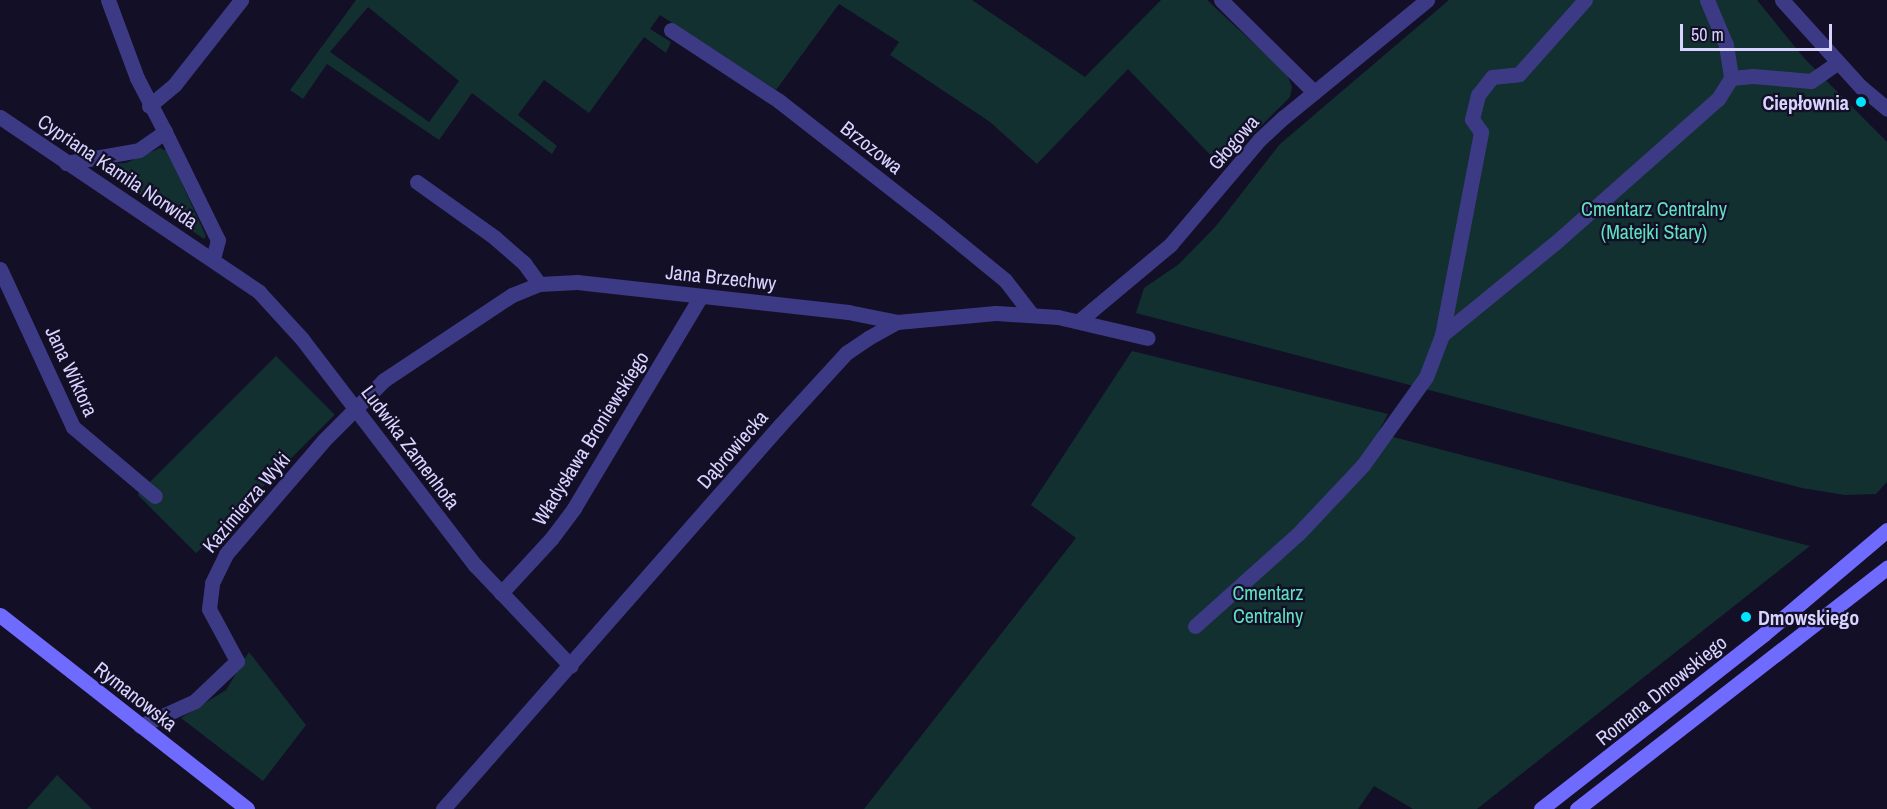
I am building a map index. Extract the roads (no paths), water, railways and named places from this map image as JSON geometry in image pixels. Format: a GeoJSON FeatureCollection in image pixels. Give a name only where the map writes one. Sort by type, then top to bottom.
{"type":"FeatureCollection","features":[{"type":"Feature","properties":{"kind":"main road","name":"Romana Dmowskiego"},"geometry":{"type":"LineString","coordinates":[[1541,809],[1710,678],[1887,530]]}},
{"type":"Feature","properties":{"kind":"main road"},"geometry":{"type":"LineString","coordinates":[[1577,809],[1887,568]]}},
{"type":"Feature","properties":{"kind":"main road","name":"Rymanowska"},"geometry":{"type":"LineString","coordinates":[[0,615],[247,809]]}},
{"type":"Feature","properties":{"kind":"street"},"geometry":{"type":"LineString","coordinates":[[108,0],[115,25],[149,106],[165,132],[218,240],[213,259]]}},
{"type":"Feature","properties":{"kind":"street"},"geometry":{"type":"LineString","coordinates":[[149,106],[175,84],[241,0]]}},
{"type":"Feature","properties":{"kind":"street"},"geometry":{"type":"LineString","coordinates":[[1221,0],[1314,92]]}},
{"type":"Feature","properties":{"kind":"street","name":"Głogowa"},"geometry":{"type":"LineString","coordinates":[[1079,321],[1170,245],[1259,140],[1427,0]]}},
{"type":"Feature","properties":{"kind":"street"},"geometry":{"type":"LineString","coordinates":[[1195,626],[1298,534],[1364,465],[1426,377],[1442,335],[1481,132],[1472,119],[1478,95],[1492,77],[1519,74],[1585,0]]}},
{"type":"Feature","properties":{"kind":"street"},"geometry":{"type":"LineString","coordinates":[[1442,335],[1555,243],[1728,88],[1731,78],[1726,45],[1707,0]]}},
{"type":"Feature","properties":{"kind":"street"},"geometry":{"type":"LineString","coordinates":[[1782,0],[1838,62],[1887,109]]}},
{"type":"Feature","properties":{"kind":"street","name":"Brzozowa"},"geometry":{"type":"LineString","coordinates":[[671,30],[779,101],[940,227],[1005,280],[1032,315]]}},
{"type":"Feature","properties":{"kind":"street"},"geometry":{"type":"LineString","coordinates":[[1731,78],[1753,76],[1811,81],[1838,62]]}},
{"type":"Feature","properties":{"kind":"street","name":"Cypriana Kamila Norwida"},"geometry":{"type":"LineString","coordinates":[[0,117],[213,259]]}},
{"type":"Feature","properties":{"kind":"street"},"geometry":{"type":"LineString","coordinates":[[66,163],[139,150],[165,132]]}},
{"type":"Feature","properties":{"kind":"street"},"geometry":{"type":"LineString","coordinates":[[417,182],[494,237],[524,263],[539,284]]}},
{"type":"Feature","properties":{"kind":"street","name":"Ludwika Zamenhofa"},"geometry":{"type":"LineString","coordinates":[[213,259],[260,292],[355,406],[399,470],[501,593],[571,666]]}},
{"type":"Feature","properties":{"kind":"street","name":"Jana Wiktora"},"geometry":{"type":"LineString","coordinates":[[0,270],[72,427],[154,496]]}},
{"type":"Feature","properties":{"kind":"street","name":"Jana Brzechwy"},"geometry":{"type":"LineString","coordinates":[[355,406],[428,349],[512,295],[539,284],[577,282],[897,322]]}},
{"type":"Feature","properties":{"kind":"street","name":"Władysława Broniewskiego"},"geometry":{"type":"LineString","coordinates":[[501,593],[551,539],[574,508],[701,296]]}},
{"type":"Feature","properties":{"kind":"street","name":"Dąbrowiecka"},"geometry":{"type":"LineString","coordinates":[[443,809],[846,353],[897,322],[952,314],[1032,315],[1079,321],[1148,338]]}},
{"type":"Feature","properties":{"kind":"street","name":"Kazimierza Wyki"},"geometry":{"type":"LineString","coordinates":[[140,726],[195,700],[237,661],[209,609],[217,570],[355,406]]}},
{"type":"Feature","properties":{"kind":"place","name":"Ciepłownia"},"geometry":{"type":"Point","coordinates":[1861,102]}},
{"type":"Feature","properties":{"kind":"place","name":"Dmowskiego"},"geometry":{"type":"Point","coordinates":[1746,617]}},
{"type":"Feature","properties":{"kind":"park label","name":"Cmentarz Centralny (Matejki Stary)"},"geometry":{"type":"Point","coordinates":[1654,220]}},
{"type":"Feature","properties":{"kind":"park label","name":"Cmentarz Centralny"},"geometry":{"type":"Point","coordinates":[1268,604]}}]}
